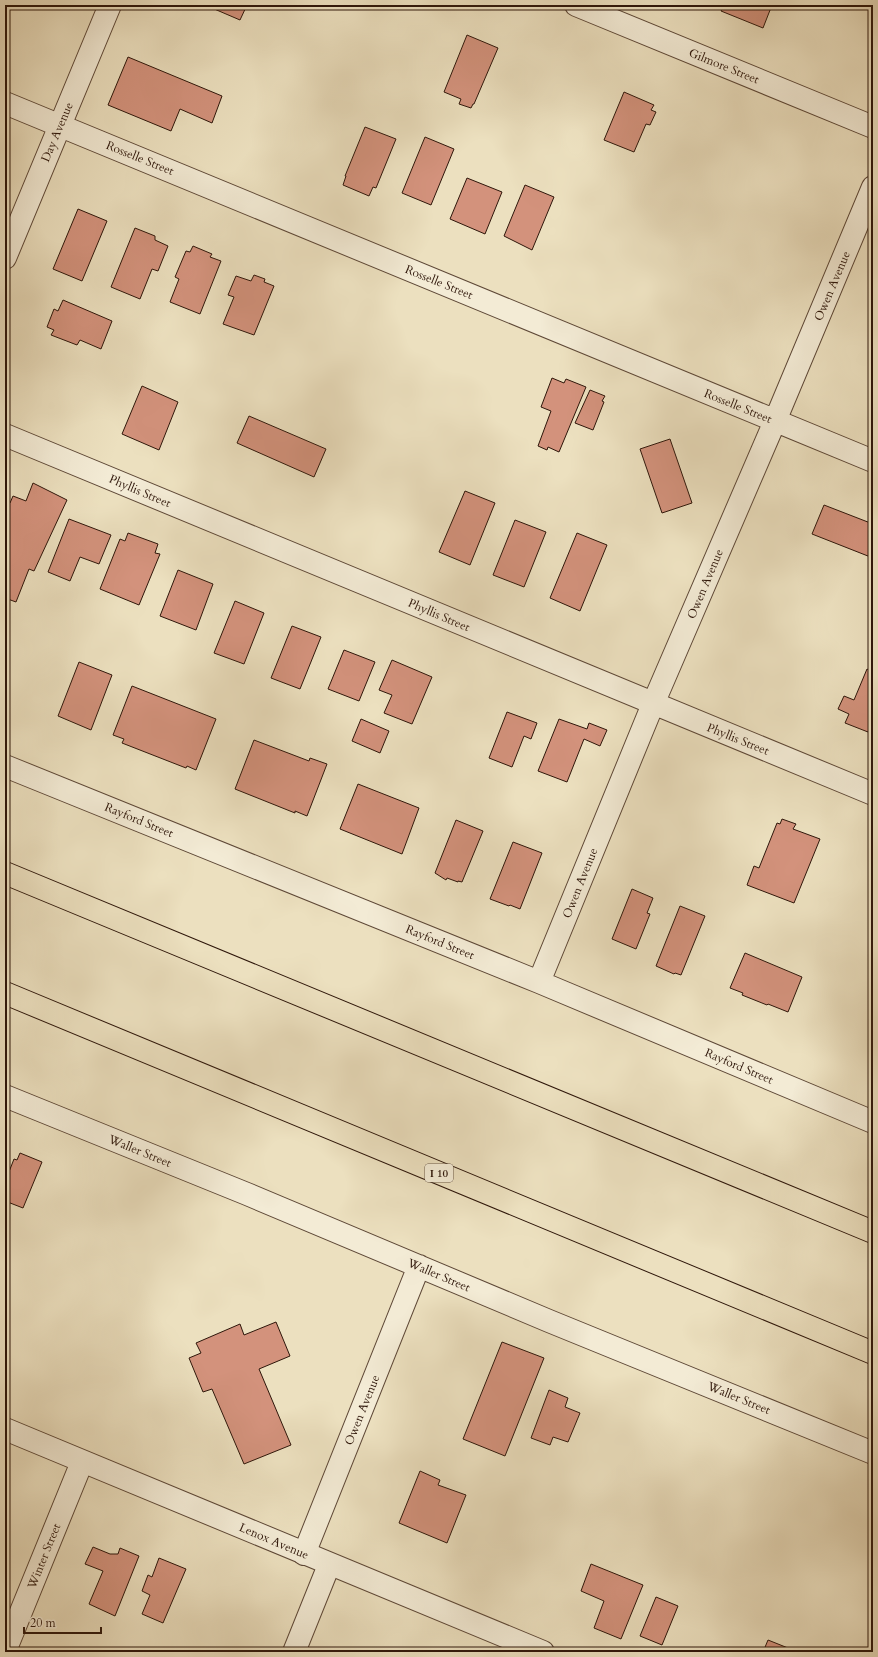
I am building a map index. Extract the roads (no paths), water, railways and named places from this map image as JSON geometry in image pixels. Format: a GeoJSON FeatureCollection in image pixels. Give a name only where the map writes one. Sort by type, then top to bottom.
{"type":"FeatureCollection","features":[{"type":"Feature","properties":{"kind":"highway"},"geometry":{"type":"LineString","coordinates":[[5,874],[873,1232]]}},
{"type":"Feature","properties":{"kind":"highway","name":"I 10"},"geometry":{"type":"LineString","coordinates":[[5,993],[873,1353]]}},
{"type":"Feature","properties":{"kind":"street","name":"Day Avenue"},"geometry":{"type":"LineString","coordinates":[[5,258],[110,5]]}},
{"type":"Feature","properties":{"kind":"street","name":"Gilmore Street"},"geometry":{"type":"LineString","coordinates":[[576,5],[873,127]]}},
{"type":"Feature","properties":{"kind":"street","name":"Rosselle Street"},"geometry":{"type":"LineString","coordinates":[[5,103],[873,461]]}},
{"type":"Feature","properties":{"kind":"street","name":"Owen Avenue"},"geometry":{"type":"LineString","coordinates":[[539,982],[653,704],[776,421],[873,186]]}},
{"type":"Feature","properties":{"kind":"street","name":"Phyllis Street"},"geometry":{"type":"LineString","coordinates":[[5,435],[873,794]]}},
{"type":"Feature","properties":{"kind":"street","name":"Rayford Street"},"geometry":{"type":"LineString","coordinates":[[5,766],[539,982],[873,1122]]}},
{"type":"Feature","properties":{"kind":"street","name":"Waller Street"},"geometry":{"type":"LineString","coordinates":[[5,1096],[247,1194],[873,1453]]}},
{"type":"Feature","properties":{"kind":"street","name":"Owen Avenue"},"geometry":{"type":"LineString","coordinates":[[304,1554],[419,1266]]}},
{"type":"Feature","properties":{"kind":"street","name":"Lenox Avenue"},"geometry":{"type":"LineString","coordinates":[[5,1429],[543,1652]]}},
{"type":"Feature","properties":{"kind":"street","name":"Winter Street"},"geometry":{"type":"LineString","coordinates":[[5,1651],[82,1462]]}},
{"type":"Feature","properties":{"kind":"street"},"geometry":{"type":"LineString","coordinates":[[294,1652],[329,1564]]}}]}
